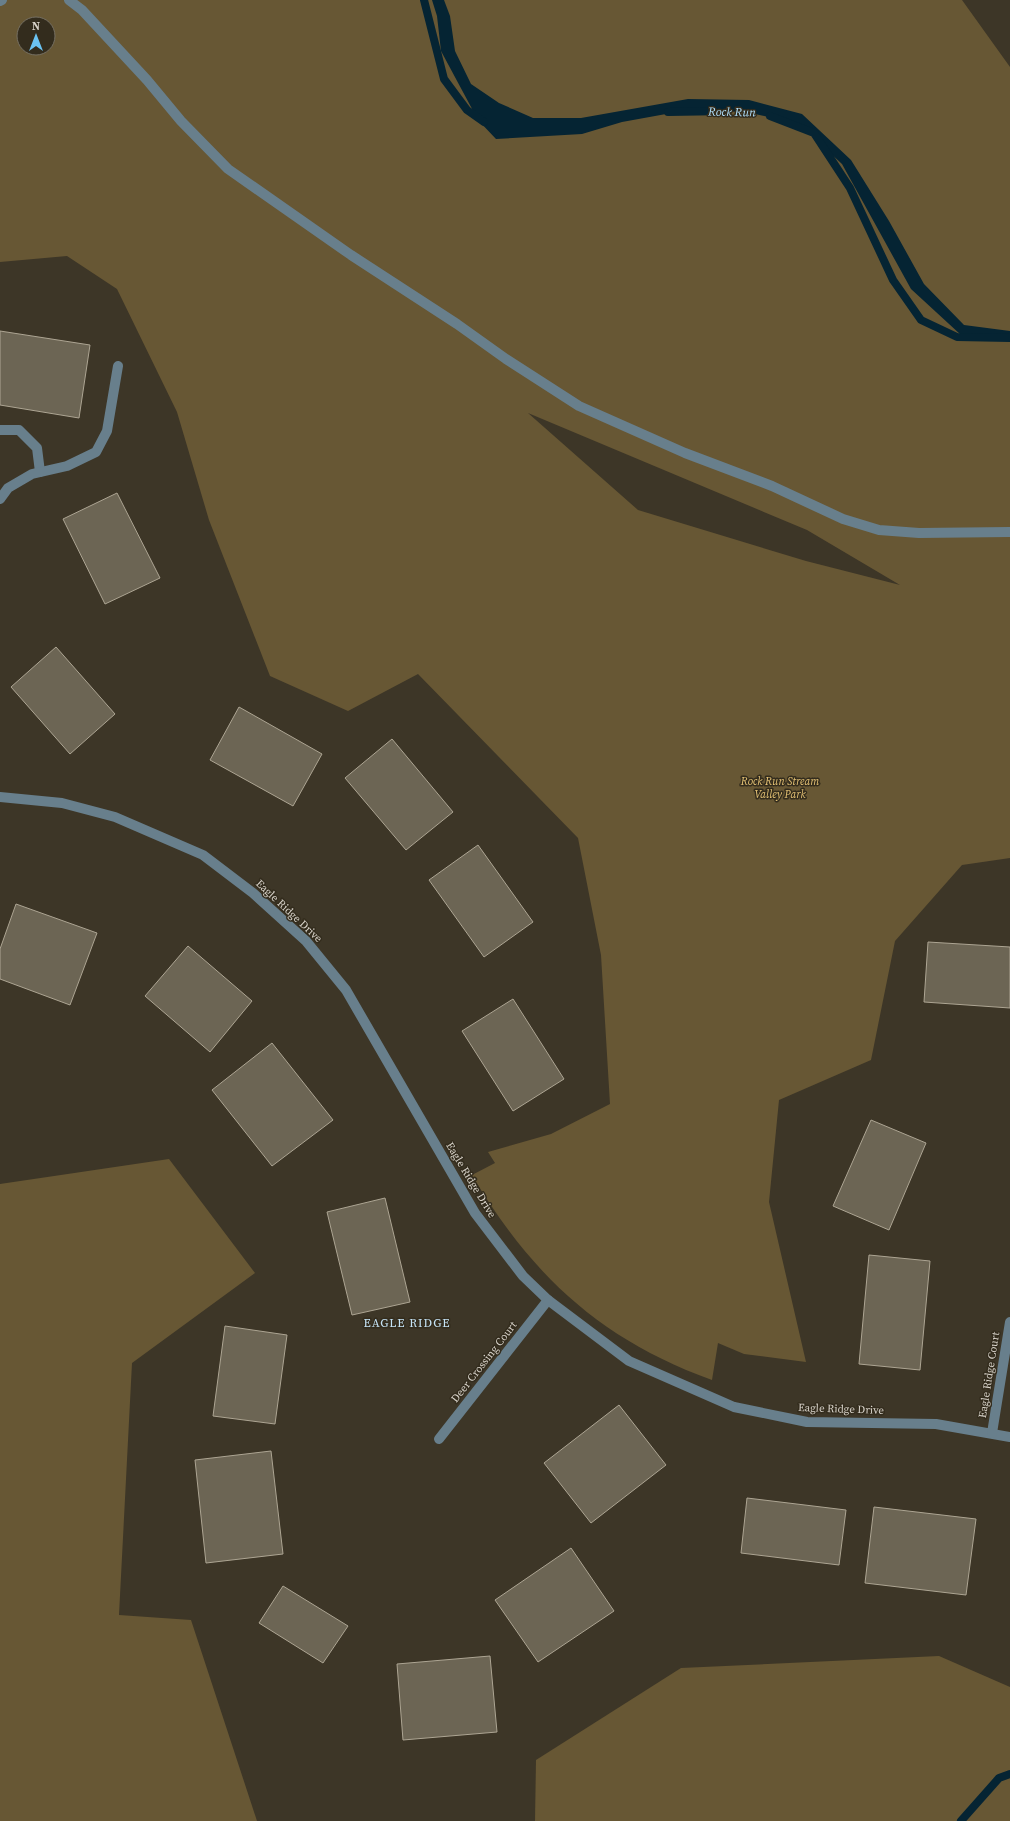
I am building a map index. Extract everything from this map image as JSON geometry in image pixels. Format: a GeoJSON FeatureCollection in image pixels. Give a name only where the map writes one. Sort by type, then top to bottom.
{"type":"FeatureCollection","features":[{"type":"Feature","properties":{"kind":"street"},"geometry":{"type":"LineString","coordinates":[[69,0],[82,10],[147,80],[181,121],[228,169],[351,255],[579,406],[685,453],[772,486],[843,519],[879,530],[919,533],[1010,532]]}},
{"type":"Feature","properties":{"kind":"street"},"geometry":{"type":"LineString","coordinates":[[0,500],[4,486],[32,474],[67,466],[96,452],[106,431],[118,366]]}},
{"type":"Feature","properties":{"kind":"street"},"geometry":{"type":"LineString","coordinates":[[0,430],[19,430],[37,448],[40,472]]}},
{"type":"Feature","properties":{"kind":"street","name":"Eagle Ridge Drive"},"geometry":{"type":"LineString","coordinates":[[0,797],[62,803],[115,817],[203,855],[253,893],[306,941],[346,990],[475,1213],[523,1276],[548,1300],[629,1361],[734,1407],[806,1422],[936,1424],[1010,1437]]}},
{"type":"Feature","properties":{"kind":"street","name":"Deer Crossing Court"},"geometry":{"type":"LineString","coordinates":[[439,1440],[548,1300]]}},
{"type":"Feature","properties":{"kind":"street","name":"Eagle Ridge Court"},"geometry":{"type":"LineString","coordinates":[[992,1433],[1010,1322]]}},
{"type":"Feature","properties":{"kind":"green space","name":"Rock Run Stream Valley Park"},"geometry":{"type":"Polygon","coordinates":[[[0,0],[962,0],[1010,67],[1010,858],[962,865],[895,941],[871,1060],[779,1100],[769,1202],[806,1362],[744,1354],[718,1343],[712,1380],[672,1364],[636,1345],[603,1324],[572,1300],[519,1244],[495,1211],[472,1175],[495,1163],[488,1152],[551,1134],[610,1104],[601,955],[578,838],[418,674],[348,711],[270,676],[209,520],[177,412],[117,289],[67,256],[0,262],[0,0]],[[528,413],[638,510],[806,561],[900,585],[807,530],[528,413]]]}},
{"type":"Feature","properties":{"kind":"green space"},"geometry":{"type":"Polygon","coordinates":[[[169,1159],[255,1273],[132,1363],[119,1615],[191,1620],[257,1821],[0,1821],[0,1184],[169,1159]]]}},
{"type":"Feature","properties":{"kind":"green space"},"geometry":{"type":"Polygon","coordinates":[[[939,1656],[1010,1687],[1010,1821],[535,1821],[536,1760],[681,1668],[939,1656]]]}},
{"type":"Feature","properties":{"kind":"water"},"geometry":{"type":"Polygon","coordinates":[[[432,0],[444,0],[450,16],[455,51],[471,84],[499,103],[533,118],[581,118],[688,99],[749,100],[802,114],[851,160],[889,221],[924,284],[964,325],[1010,331],[1010,341],[961,335],[911,289],[842,164],[799,124],[746,112],[688,110],[622,122],[582,134],[496,139],[478,120],[441,51],[437,16],[432,0]]]}},
{"type":"Feature","properties":{"kind":"building"},"geometry":{"type":"Polygon","coordinates":[[[0,331],[90,345],[79,418],[0,405],[0,331]]]}},
{"type":"Feature","properties":{"kind":"building"},"geometry":{"type":"Polygon","coordinates":[[[117,493],[160,578],[105,604],[63,519],[117,493]]]}},
{"type":"Feature","properties":{"kind":"building"},"geometry":{"type":"Polygon","coordinates":[[[56,647],[115,714],[70,754],[11,687],[56,647]]]}},
{"type":"Feature","properties":{"kind":"building"},"geometry":{"type":"Polygon","coordinates":[[[239,707],[322,754],[293,806],[210,760],[239,707]]]}},
{"type":"Feature","properties":{"kind":"building"},"geometry":{"type":"Polygon","coordinates":[[[392,739],[453,812],[406,850],[345,778],[392,739]]]}},
{"type":"Feature","properties":{"kind":"building"},"geometry":{"type":"Polygon","coordinates":[[[478,845],[533,922],[484,957],[429,880],[478,845]]]}},
{"type":"Feature","properties":{"kind":"building"},"geometry":{"type":"Polygon","coordinates":[[[16,904],[97,933],[70,1005],[0,979],[0,949],[16,904]]]}},
{"type":"Feature","properties":{"kind":"building"},"geometry":{"type":"Polygon","coordinates":[[[928,942],[1010,947],[1010,1008],[924,1002],[928,942]]]}},
{"type":"Feature","properties":{"kind":"building"},"geometry":{"type":"Polygon","coordinates":[[[188,946],[252,1001],[210,1052],[145,996],[188,946]]]}},
{"type":"Feature","properties":{"kind":"building"},"geometry":{"type":"Polygon","coordinates":[[[513,999],[564,1079],[513,1111],[462,1031],[513,999]]]}},
{"type":"Feature","properties":{"kind":"building"},"geometry":{"type":"Polygon","coordinates":[[[272,1043],[333,1120],[272,1166],[212,1090],[272,1043]]]}},
{"type":"Feature","properties":{"kind":"building"},"geometry":{"type":"Polygon","coordinates":[[[871,1120],[926,1143],[889,1230],[833,1206],[871,1120]]]}},
{"type":"Feature","properties":{"kind":"building"},"geometry":{"type":"Polygon","coordinates":[[[385,1198],[410,1302],[352,1315],[327,1212],[385,1198]]]}},
{"type":"Feature","properties":{"kind":"building"},"geometry":{"type":"Polygon","coordinates":[[[869,1255],[930,1261],[920,1370],[859,1364],[869,1255]]]}},
{"type":"Feature","properties":{"kind":"building"},"geometry":{"type":"Polygon","coordinates":[[[225,1326],[287,1335],[275,1424],[213,1416],[225,1326]]]}},
{"type":"Feature","properties":{"kind":"building"},"geometry":{"type":"Polygon","coordinates":[[[619,1405],[666,1465],[591,1523],[544,1463],[619,1405]]]}},
{"type":"Feature","properties":{"kind":"building"},"geometry":{"type":"Polygon","coordinates":[[[271,1451],[283,1554],[206,1563],[195,1460],[271,1451]]]}},
{"type":"Feature","properties":{"kind":"building"},"geometry":{"type":"Polygon","coordinates":[[[747,1498],[846,1510],[839,1565],[741,1553],[747,1498]]]}},
{"type":"Feature","properties":{"kind":"building"},"geometry":{"type":"Polygon","coordinates":[[[874,1507],[976,1519],[966,1595],[865,1583],[874,1507]]]}},
{"type":"Feature","properties":{"kind":"building"},"geometry":{"type":"Polygon","coordinates":[[[571,1548],[614,1611],[538,1662],[495,1600],[571,1548]]]}},
{"type":"Feature","properties":{"kind":"building"},"geometry":{"type":"Polygon","coordinates":[[[283,1586],[348,1626],[323,1663],[259,1623],[283,1586]]]}},
{"type":"Feature","properties":{"kind":"building"},"geometry":{"type":"Polygon","coordinates":[[[490,1656],[497,1732],[403,1740],[397,1664],[490,1656]]]}},
{"type":"Feature","properties":{"kind":"waterway","name":"Rock Run"},"geometry":{"type":"LineString","coordinates":[[424,0],[444,79],[467,110],[484,122]]}},
{"type":"Feature","properties":{"kind":"waterway","name":"Rock Run"},"geometry":{"type":"LineString","coordinates":[[668,112],[728,111]]}},
{"type":"Feature","properties":{"kind":"waterway","name":"Rock Run"},"geometry":{"type":"LineString","coordinates":[[770,116],[814,133],[850,188],[893,280],[921,320],[957,337],[1010,338]]}},
{"type":"Feature","properties":{"kind":"waterway"},"geometry":{"type":"LineString","coordinates":[[961,1821],[999,1778],[1010,1774]]}},
{"type":"Feature","properties":{"kind":"district","name":"EAGLE RIDGE"},"geometry":{"type":"Point","coordinates":[407,1323]}}]}
